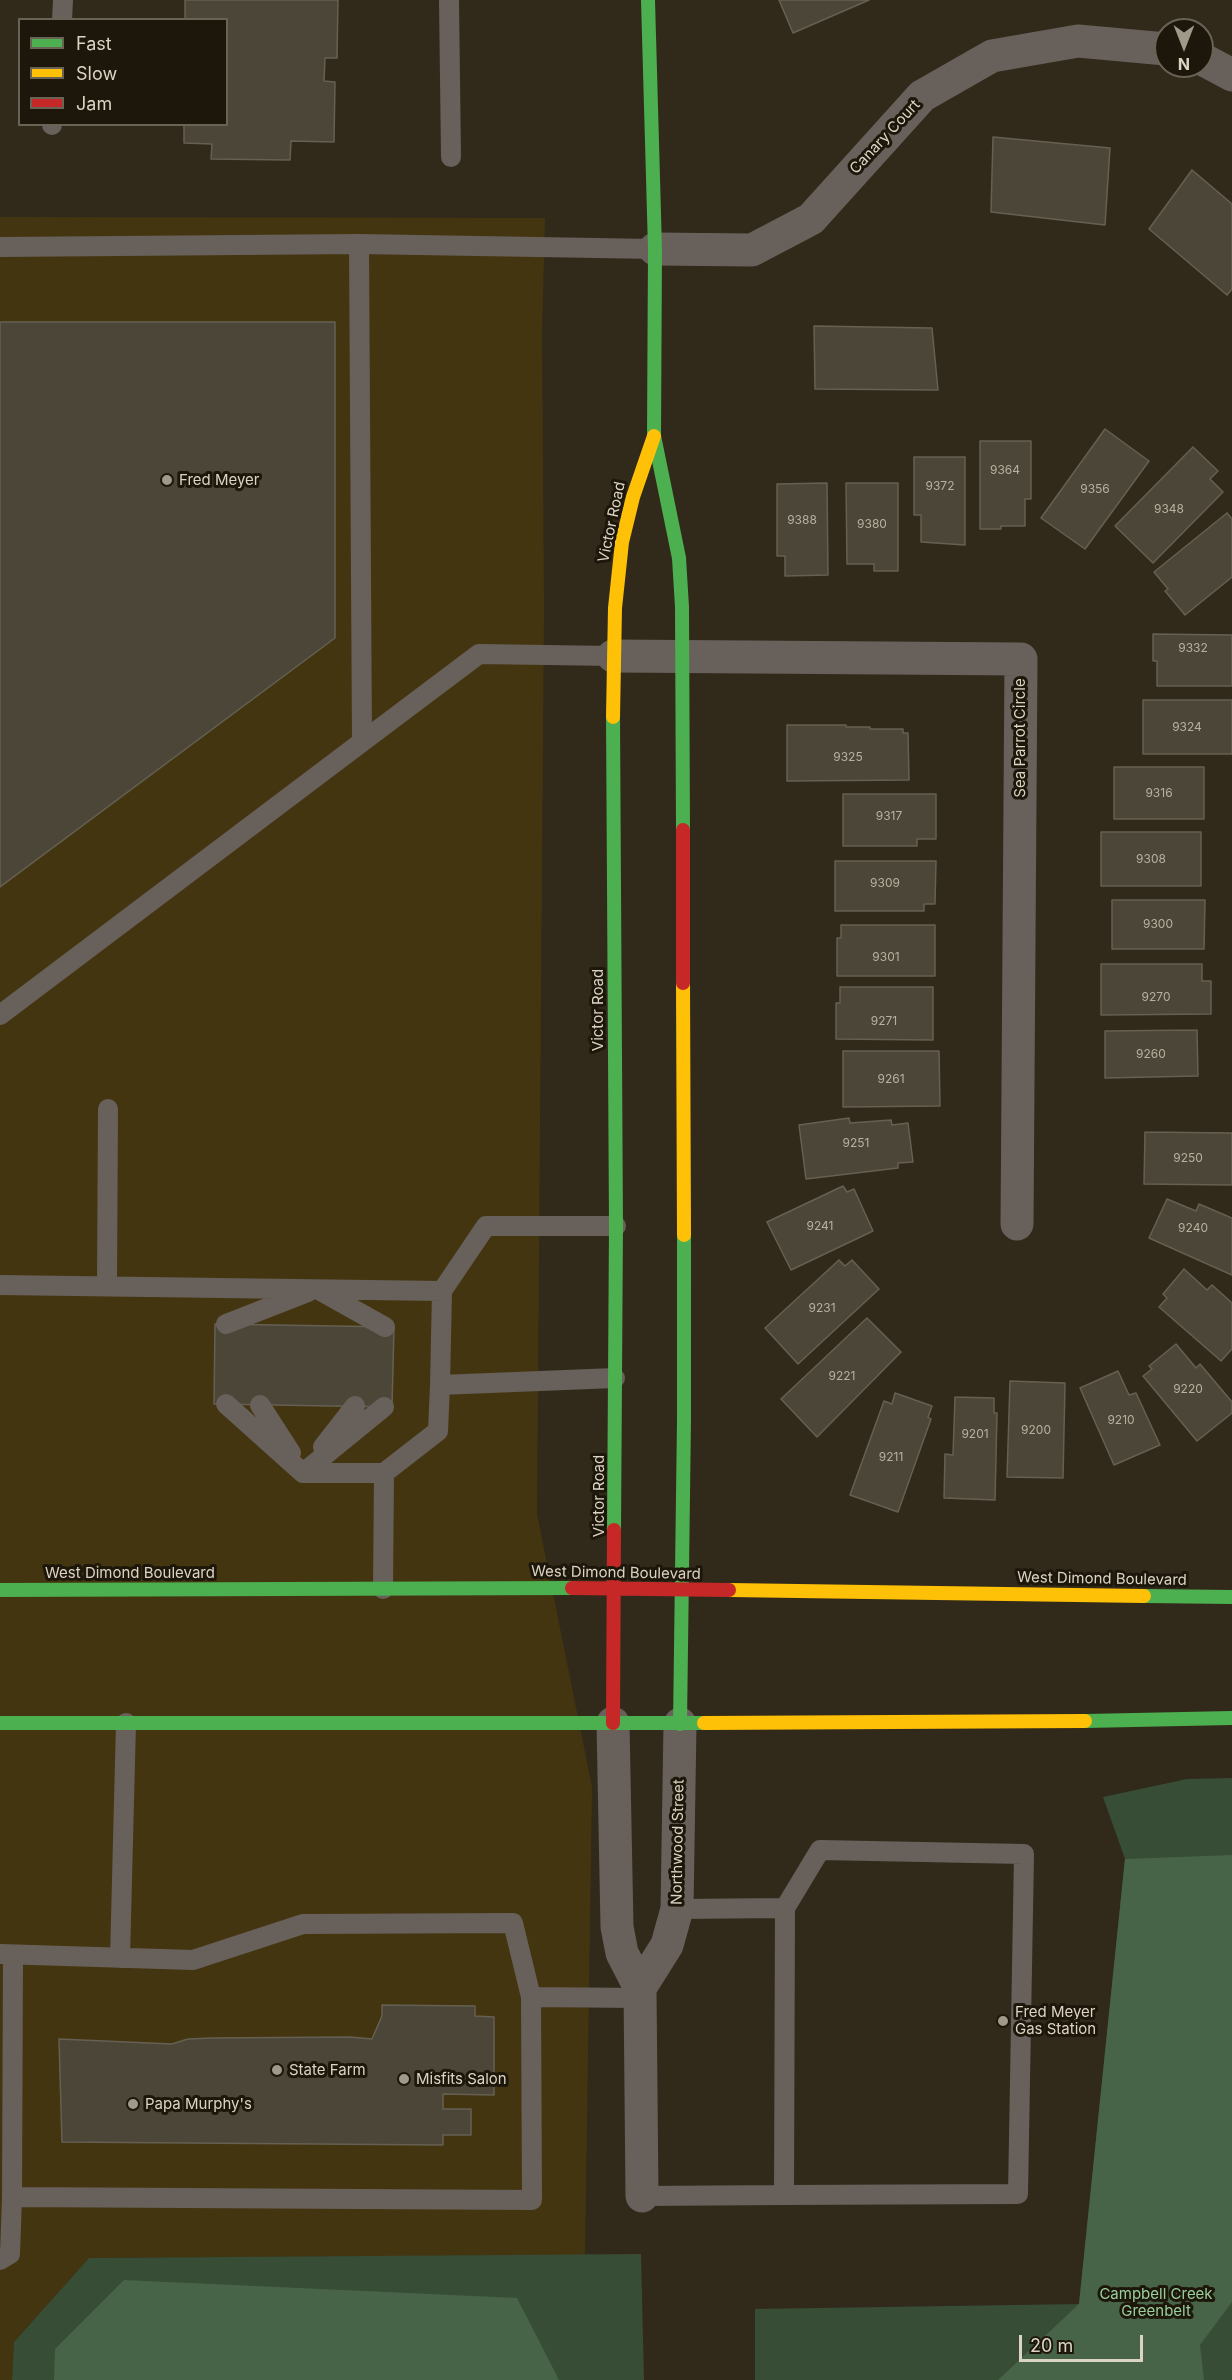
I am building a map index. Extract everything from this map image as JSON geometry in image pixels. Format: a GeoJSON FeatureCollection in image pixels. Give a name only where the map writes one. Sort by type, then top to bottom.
{"type":"FeatureCollection","features":[{"type":"Feature","properties":{"kind":"street","name":"Victor Road"},"geometry":{"type":"LineString","coordinates":[[648,0],[655,249],[654,436],[679,558],[682,657],[684,1419],[680,1724]]}},
{"type":"Feature","properties":{"kind":"street","name":"Canary Court"},"geometry":{"type":"LineString","coordinates":[[655,249],[752,250],[812,219],[922,96],[992,56],[1078,41],[1154,48]]}},
{"type":"Feature","properties":{"kind":"street"},"geometry":{"type":"LineString","coordinates":[[1214,65],[1232,75]]}},
{"type":"Feature","properties":{"kind":"street","name":"Victor Road"},"geometry":{"type":"LineString","coordinates":[[613,1723],[616,1226],[613,656],[622,542],[633,497],[654,436]]}},
{"type":"Feature","properties":{"kind":"street","name":"Sea Parrot Circle"},"geometry":{"type":"LineString","coordinates":[[613,656],[1021,659],[1017,1224]]}},
{"type":"Feature","properties":{"kind":"street","name":"West Dimond Boulevard"},"geometry":{"type":"LineString","coordinates":[[0,1590],[615,1588],[1232,1597]]}},
{"type":"Feature","properties":{"kind":"street"},"geometry":{"type":"LineString","coordinates":[[0,1723],[985,1723],[1232,1718]]}},
{"type":"Feature","properties":{"kind":"street"},"geometry":{"type":"LineString","coordinates":[[613,1723],[617,1927],[622,1953],[640,1993],[642,2196]]}},
{"type":"Feature","properties":{"kind":"street","name":"Northwood Street"},"geometry":{"type":"LineString","coordinates":[[640,1993],[667,1945],[677,1909],[680,1724]]}},
{"type":"Feature","properties":{"kind":"lane"},"geometry":{"type":"LineString","coordinates":[[62,18],[63,0]]}},
{"type":"Feature","properties":{"kind":"lane"},"geometry":{"type":"LineString","coordinates":[[449,0],[451,157]]}},
{"type":"Feature","properties":{"kind":"lane"},"geometry":{"type":"LineString","coordinates":[[0,247],[358,244],[655,249]]}},
{"type":"Feature","properties":{"kind":"lane"},"geometry":{"type":"LineString","coordinates":[[358,244],[362,742]]}},
{"type":"Feature","properties":{"kind":"lane"},"geometry":{"type":"LineString","coordinates":[[0,1015],[479,654],[613,656]]}},
{"type":"Feature","properties":{"kind":"lane"},"geometry":{"type":"LineString","coordinates":[[108,1109],[108,1285]]}},
{"type":"Feature","properties":{"kind":"lane"},"geometry":{"type":"LineString","coordinates":[[226,1404],[303,1473],[384,1473],[438,1431],[442,1291],[486,1226],[616,1226]]}},
{"type":"Feature","properties":{"kind":"lane"},"geometry":{"type":"LineString","coordinates":[[0,1285],[442,1291]]}},
{"type":"Feature","properties":{"kind":"lane"},"geometry":{"type":"LineString","coordinates":[[226,1324],[316,1289]]}},
{"type":"Feature","properties":{"kind":"lane"},"geometry":{"type":"LineString","coordinates":[[261,1325],[316,1289]]}},
{"type":"Feature","properties":{"kind":"lane"},"geometry":{"type":"LineString","coordinates":[[316,1289],[356,1327]]}},
{"type":"Feature","properties":{"kind":"lane"},"geometry":{"type":"LineString","coordinates":[[316,1289],[385,1328]]}},
{"type":"Feature","properties":{"kind":"lane"},"geometry":{"type":"LineString","coordinates":[[440,1385],[615,1378]]}},
{"type":"Feature","properties":{"kind":"lane"},"geometry":{"type":"LineString","coordinates":[[260,1405],[303,1473]]}},
{"type":"Feature","properties":{"kind":"lane"},"geometry":{"type":"LineString","coordinates":[[303,1473],[355,1406]]}},
{"type":"Feature","properties":{"kind":"lane"},"geometry":{"type":"LineString","coordinates":[[303,1473],[384,1407]]}},
{"type":"Feature","properties":{"kind":"lane"},"geometry":{"type":"LineString","coordinates":[[383,1589],[384,1473]]}},
{"type":"Feature","properties":{"kind":"lane"},"geometry":{"type":"LineString","coordinates":[[120,1958],[126,1723]]}},
{"type":"Feature","properties":{"kind":"lane"},"geometry":{"type":"LineString","coordinates":[[642,2196],[1018,2194],[1024,1854],[819,1850],[785,1908],[784,2195]]}},
{"type":"Feature","properties":{"kind":"lane"},"geometry":{"type":"LineString","coordinates":[[677,1909],[785,1908]]}},
{"type":"Feature","properties":{"kind":"lane"},"geometry":{"type":"LineString","coordinates":[[0,2260],[10,2254],[12,2197],[7,1955],[193,1960],[303,1924],[513,1923],[531,1997],[532,2200],[12,2197]]}},
{"type":"Feature","properties":{"kind":"lane"},"geometry":{"type":"LineString","coordinates":[[531,1997],[640,1993]]}},
{"type":"Feature","properties":{"kind":"shaded area"},"geometry":{"type":"Polygon","coordinates":[[[0,217],[545,218],[542,334],[544,607],[537,1514],[592,1787],[585,2255],[89,2258],[14,2342],[12,2380],[0,2380],[0,217]]]}},
{"type":"Feature","properties":{"kind":"green space","name":"Campbell Creek Greenbelt"},"geometry":{"type":"Polygon","coordinates":[[[1232,1778],[1232,2380],[755,2380],[755,2309],[1079,2304],[1125,1859],[1103,1797],[1187,1779],[1232,1778]]]}},
{"type":"Feature","properties":{"kind":"green space","name":"Campbell Creek Greenbelt"},"geometry":{"type":"Polygon","coordinates":[[[1232,1855],[1232,2302],[1200,2345],[1204,2380],[998,2380],[1079,2304],[1125,1859],[1232,1855]]]}},
{"type":"Feature","properties":{"kind":"green space"},"geometry":{"type":"Polygon","coordinates":[[[641,2254],[644,2380],[12,2380],[14,2342],[89,2258],[641,2254]]]}},
{"type":"Feature","properties":{"kind":"green space"},"geometry":{"type":"Polygon","coordinates":[[[124,2280],[517,2298],[559,2380],[54,2380],[55,2349],[124,2280]]]}},
{"type":"Feature","properties":{"kind":"building"},"geometry":{"type":"Polygon","coordinates":[[[185,0],[338,0],[337,58],[325,58],[324,81],[335,82],[334,142],[291,141],[290,160],[211,159],[212,144],[184,143],[184,126],[228,126],[228,18],[185,18],[185,0]]]}},
{"type":"Feature","properties":{"kind":"building"},"geometry":{"type":"Polygon","coordinates":[[[779,0],[869,0],[793,33],[779,0]]]}},
{"type":"Feature","properties":{"kind":"building"},"geometry":{"type":"Polygon","coordinates":[[[993,137],[1110,148],[1105,225],[991,212],[993,137]]]}},
{"type":"Feature","properties":{"kind":"building"},"geometry":{"type":"Polygon","coordinates":[[[1192,170],[1232,204],[1232,289],[1227,295],[1149,229],[1192,170]]]}},
{"type":"Feature","properties":{"kind":"building","name":"Fred Meyer"},"geometry":{"type":"Polygon","coordinates":[[[0,322],[335,322],[335,638],[0,887],[0,322]]]}},
{"type":"Feature","properties":{"kind":"building"},"geometry":{"type":"Polygon","coordinates":[[[814,326],[932,328],[938,390],[815,389],[814,326]]]}},
{"type":"Feature","properties":{"kind":"building"},"geometry":{"type":"Polygon","coordinates":[[[1105,429],[1149,461],[1085,549],[1041,518],[1105,429]]]}},
{"type":"Feature","properties":{"kind":"building"},"geometry":{"type":"Polygon","coordinates":[[[980,441],[1031,441],[1031,499],[1025,499],[1025,526],[980,529],[980,441]]]}},
{"type":"Feature","properties":{"kind":"building"},"geometry":{"type":"Polygon","coordinates":[[[1193,447],[1218,471],[1210,479],[1223,492],[1153,563],[1115,526],[1193,447]]]}},
{"type":"Feature","properties":{"kind":"building"},"geometry":{"type":"Polygon","coordinates":[[[914,457],[965,457],[965,545],[921,542],[921,515],[914,515],[914,457]]]}},
{"type":"Feature","properties":{"kind":"building"},"geometry":{"type":"Polygon","coordinates":[[[827,483],[828,575],[785,576],[785,556],[777,556],[777,484],[827,483]]]}},
{"type":"Feature","properties":{"kind":"building"},"geometry":{"type":"Polygon","coordinates":[[[846,483],[898,483],[898,571],[874,571],[874,564],[847,564],[846,483]]]}},
{"type":"Feature","properties":{"kind":"building"},"geometry":{"type":"Polygon","coordinates":[[[1227,513],[1232,519],[1232,577],[1185,615],[1165,591],[1168,589],[1154,572],[1227,513]]]}},
{"type":"Feature","properties":{"kind":"building"},"geometry":{"type":"Polygon","coordinates":[[[1153,634],[1232,635],[1232,686],[1157,686],[1157,661],[1153,661],[1153,634]]]}},
{"type":"Feature","properties":{"kind":"building"},"geometry":{"type":"Polygon","coordinates":[[[1143,700],[1232,700],[1232,754],[1143,754],[1143,700]]]}},
{"type":"Feature","properties":{"kind":"building"},"geometry":{"type":"Polygon","coordinates":[[[787,725],[846,725],[846,727],[870,727],[870,729],[903,729],[903,733],[908,733],[909,780],[787,781],[787,725]]]}},
{"type":"Feature","properties":{"kind":"building"},"geometry":{"type":"Polygon","coordinates":[[[1114,767],[1204,767],[1204,819],[1114,819],[1114,767]]]}},
{"type":"Feature","properties":{"kind":"building"},"geometry":{"type":"Polygon","coordinates":[[[843,794],[936,794],[936,839],[917,839],[917,846],[843,846],[843,794]]]}},
{"type":"Feature","properties":{"kind":"building"},"geometry":{"type":"Polygon","coordinates":[[[1101,832],[1201,832],[1201,886],[1101,886],[1101,832]]]}},
{"type":"Feature","properties":{"kind":"building"},"geometry":{"type":"Polygon","coordinates":[[[835,861],[936,861],[935,904],[924,904],[924,911],[835,911],[835,861]]]}},
{"type":"Feature","properties":{"kind":"building"},"geometry":{"type":"Polygon","coordinates":[[[1112,900],[1205,900],[1204,949],[1112,949],[1112,900]]]}},
{"type":"Feature","properties":{"kind":"building"},"geometry":{"type":"Polygon","coordinates":[[[841,925],[935,925],[935,976],[837,976],[837,938],[841,938],[841,925]]]}},
{"type":"Feature","properties":{"kind":"building"},"geometry":{"type":"Polygon","coordinates":[[[1101,964],[1202,964],[1202,981],[1211,981],[1211,1014],[1101,1015],[1101,964]]]}},
{"type":"Feature","properties":{"kind":"building"},"geometry":{"type":"Polygon","coordinates":[[[840,987],[933,987],[933,1040],[836,1039],[836,1003],[840,1003],[840,987]]]}},
{"type":"Feature","properties":{"kind":"building"},"geometry":{"type":"Polygon","coordinates":[[[1197,1030],[1198,1076],[1105,1078],[1105,1031],[1197,1030]]]}},
{"type":"Feature","properties":{"kind":"building"},"geometry":{"type":"Polygon","coordinates":[[[843,1051],[939,1051],[940,1106],[843,1107],[843,1051]]]}},
{"type":"Feature","properties":{"kind":"building"},"geometry":{"type":"Polygon","coordinates":[[[849,1118],[850,1123],[891,1120],[892,1125],[908,1123],[913,1162],[898,1163],[898,1168],[806,1179],[799,1125],[849,1118]]]}},
{"type":"Feature","properties":{"kind":"building"},"geometry":{"type":"Polygon","coordinates":[[[1145,1132],[1232,1133],[1232,1185],[1144,1184],[1145,1132]]]}},
{"type":"Feature","properties":{"kind":"building"},"geometry":{"type":"Polygon","coordinates":[[[843,1186],[847,1192],[854,1189],[873,1231],[791,1270],[767,1222],[843,1186]]]}},
{"type":"Feature","properties":{"kind":"building"},"geometry":{"type":"Polygon","coordinates":[[[1167,1199],[1196,1211],[1199,1204],[1232,1218],[1232,1275],[1149,1238],[1167,1199]]]}},
{"type":"Feature","properties":{"kind":"building"},"geometry":{"type":"Polygon","coordinates":[[[839,1260],[845,1266],[852,1260],[879,1289],[798,1364],[765,1328],[839,1260]]]}},
{"type":"Feature","properties":{"kind":"building"},"geometry":{"type":"Polygon","coordinates":[[[1184,1269],[1207,1290],[1212,1285],[1232,1303],[1232,1349],[1221,1361],[1159,1307],[1167,1298],[1163,1294],[1184,1269]]]}},
{"type":"Feature","properties":{"kind":"building"},"geometry":{"type":"Polygon","coordinates":[[[867,1318],[901,1352],[817,1437],[781,1399],[867,1318]]]}},
{"type":"Feature","properties":{"kind":"building"},"geometry":{"type":"Polygon","coordinates":[[[215,1324],[394,1327],[392,1407],[214,1404],[215,1324]]]}},
{"type":"Feature","properties":{"kind":"building"},"geometry":{"type":"Polygon","coordinates":[[[1176,1344],[1196,1368],[1200,1364],[1232,1402],[1232,1413],[1197,1441],[1143,1376],[1152,1369],[1149,1366],[1176,1344]]]}},
{"type":"Feature","properties":{"kind":"building"},"geometry":{"type":"Polygon","coordinates":[[[1118,1371],[1129,1395],[1136,1393],[1160,1445],[1114,1465],[1080,1388],[1118,1371]]]}},
{"type":"Feature","properties":{"kind":"building"},"geometry":{"type":"Polygon","coordinates":[[[1010,1381],[1065,1383],[1063,1478],[1007,1477],[1010,1381]]]}},
{"type":"Feature","properties":{"kind":"building"},"geometry":{"type":"Polygon","coordinates":[[[895,1393],[932,1406],[928,1417],[931,1419],[898,1512],[850,1495],[884,1401],[892,1404],[895,1393]]]}},
{"type":"Feature","properties":{"kind":"building"},"geometry":{"type":"Polygon","coordinates":[[[955,1397],[994,1398],[994,1413],[997,1413],[995,1500],[944,1498],[945,1454],[953,1455],[955,1397]]]}},
{"type":"Feature","properties":{"kind":"building"},"geometry":{"type":"Polygon","coordinates":[[[382,2005],[475,2006],[475,2016],[494,2017],[494,2095],[443,2094],[443,2109],[471,2109],[471,2135],[443,2135],[443,2145],[62,2142],[59,2039],[172,2044],[188,2039],[212,2038],[350,2037],[372,2039],[382,2016],[382,2005]]]}},
{"type":"Feature","properties":{"kind":"traffic: fast"},"geometry":{"type":"LineString","coordinates":[[648,0],[655,249],[654,436],[679,558],[682,607],[683,830]]}},
{"type":"Feature","properties":{"kind":"traffic: fast"},"geometry":{"type":"LineString","coordinates":[[613,717],[616,1226],[614,1530]]}},
{"type":"Feature","properties":{"kind":"traffic: fast"},"geometry":{"type":"LineString","coordinates":[[680,1724],[684,1235]]}},
{"type":"Feature","properties":{"kind":"traffic: fast"},"geometry":{"type":"LineString","coordinates":[[0,1590],[572,1588]]}},
{"type":"Feature","properties":{"kind":"traffic: fast"},"geometry":{"type":"LineString","coordinates":[[1144,1596],[1232,1597]]}},
{"type":"Feature","properties":{"kind":"traffic: fast"},"geometry":{"type":"LineString","coordinates":[[1085,1721],[1232,1718]]}},
{"type":"Feature","properties":{"kind":"traffic: fast"},"geometry":{"type":"LineString","coordinates":[[0,1723],[704,1723]]}},
{"type":"Feature","properties":{"kind":"traffic: slow"},"geometry":{"type":"LineString","coordinates":[[613,717],[615,608],[622,542],[633,497],[654,436]]}},
{"type":"Feature","properties":{"kind":"traffic: slow"},"geometry":{"type":"LineString","coordinates":[[683,983],[684,1235]]}},
{"type":"Feature","properties":{"kind":"traffic: slow"},"geometry":{"type":"LineString","coordinates":[[729,1590],[1144,1596]]}},
{"type":"Feature","properties":{"kind":"traffic: slow"},"geometry":{"type":"LineString","coordinates":[[704,1723],[1085,1721]]}},
{"type":"Feature","properties":{"kind":"traffic: jam"},"geometry":{"type":"LineString","coordinates":[[683,830],[683,983]]}},
{"type":"Feature","properties":{"kind":"traffic: jam"},"geometry":{"type":"LineString","coordinates":[[613,1723],[614,1530]]}},
{"type":"Feature","properties":{"kind":"traffic: jam"},"geometry":{"type":"LineString","coordinates":[[572,1588],[729,1590]]}},
{"type":"Feature","properties":{"kind":"place","name":"Fred Meyer"},"geometry":{"type":"Point","coordinates":[167,480]}},
{"type":"Feature","properties":{"kind":"place","name":"Fred Meyer Gas Station"},"geometry":{"type":"Point","coordinates":[1003,2021]}},
{"type":"Feature","properties":{"kind":"place","name":"State Farm"},"geometry":{"type":"Point","coordinates":[277,2070]}},
{"type":"Feature","properties":{"kind":"place","name":"Misfits Salon"},"geometry":{"type":"Point","coordinates":[404,2079]}},
{"type":"Feature","properties":{"kind":"place","name":"Papa Murphy's"},"geometry":{"type":"Point","coordinates":[133,2104]}}]}
